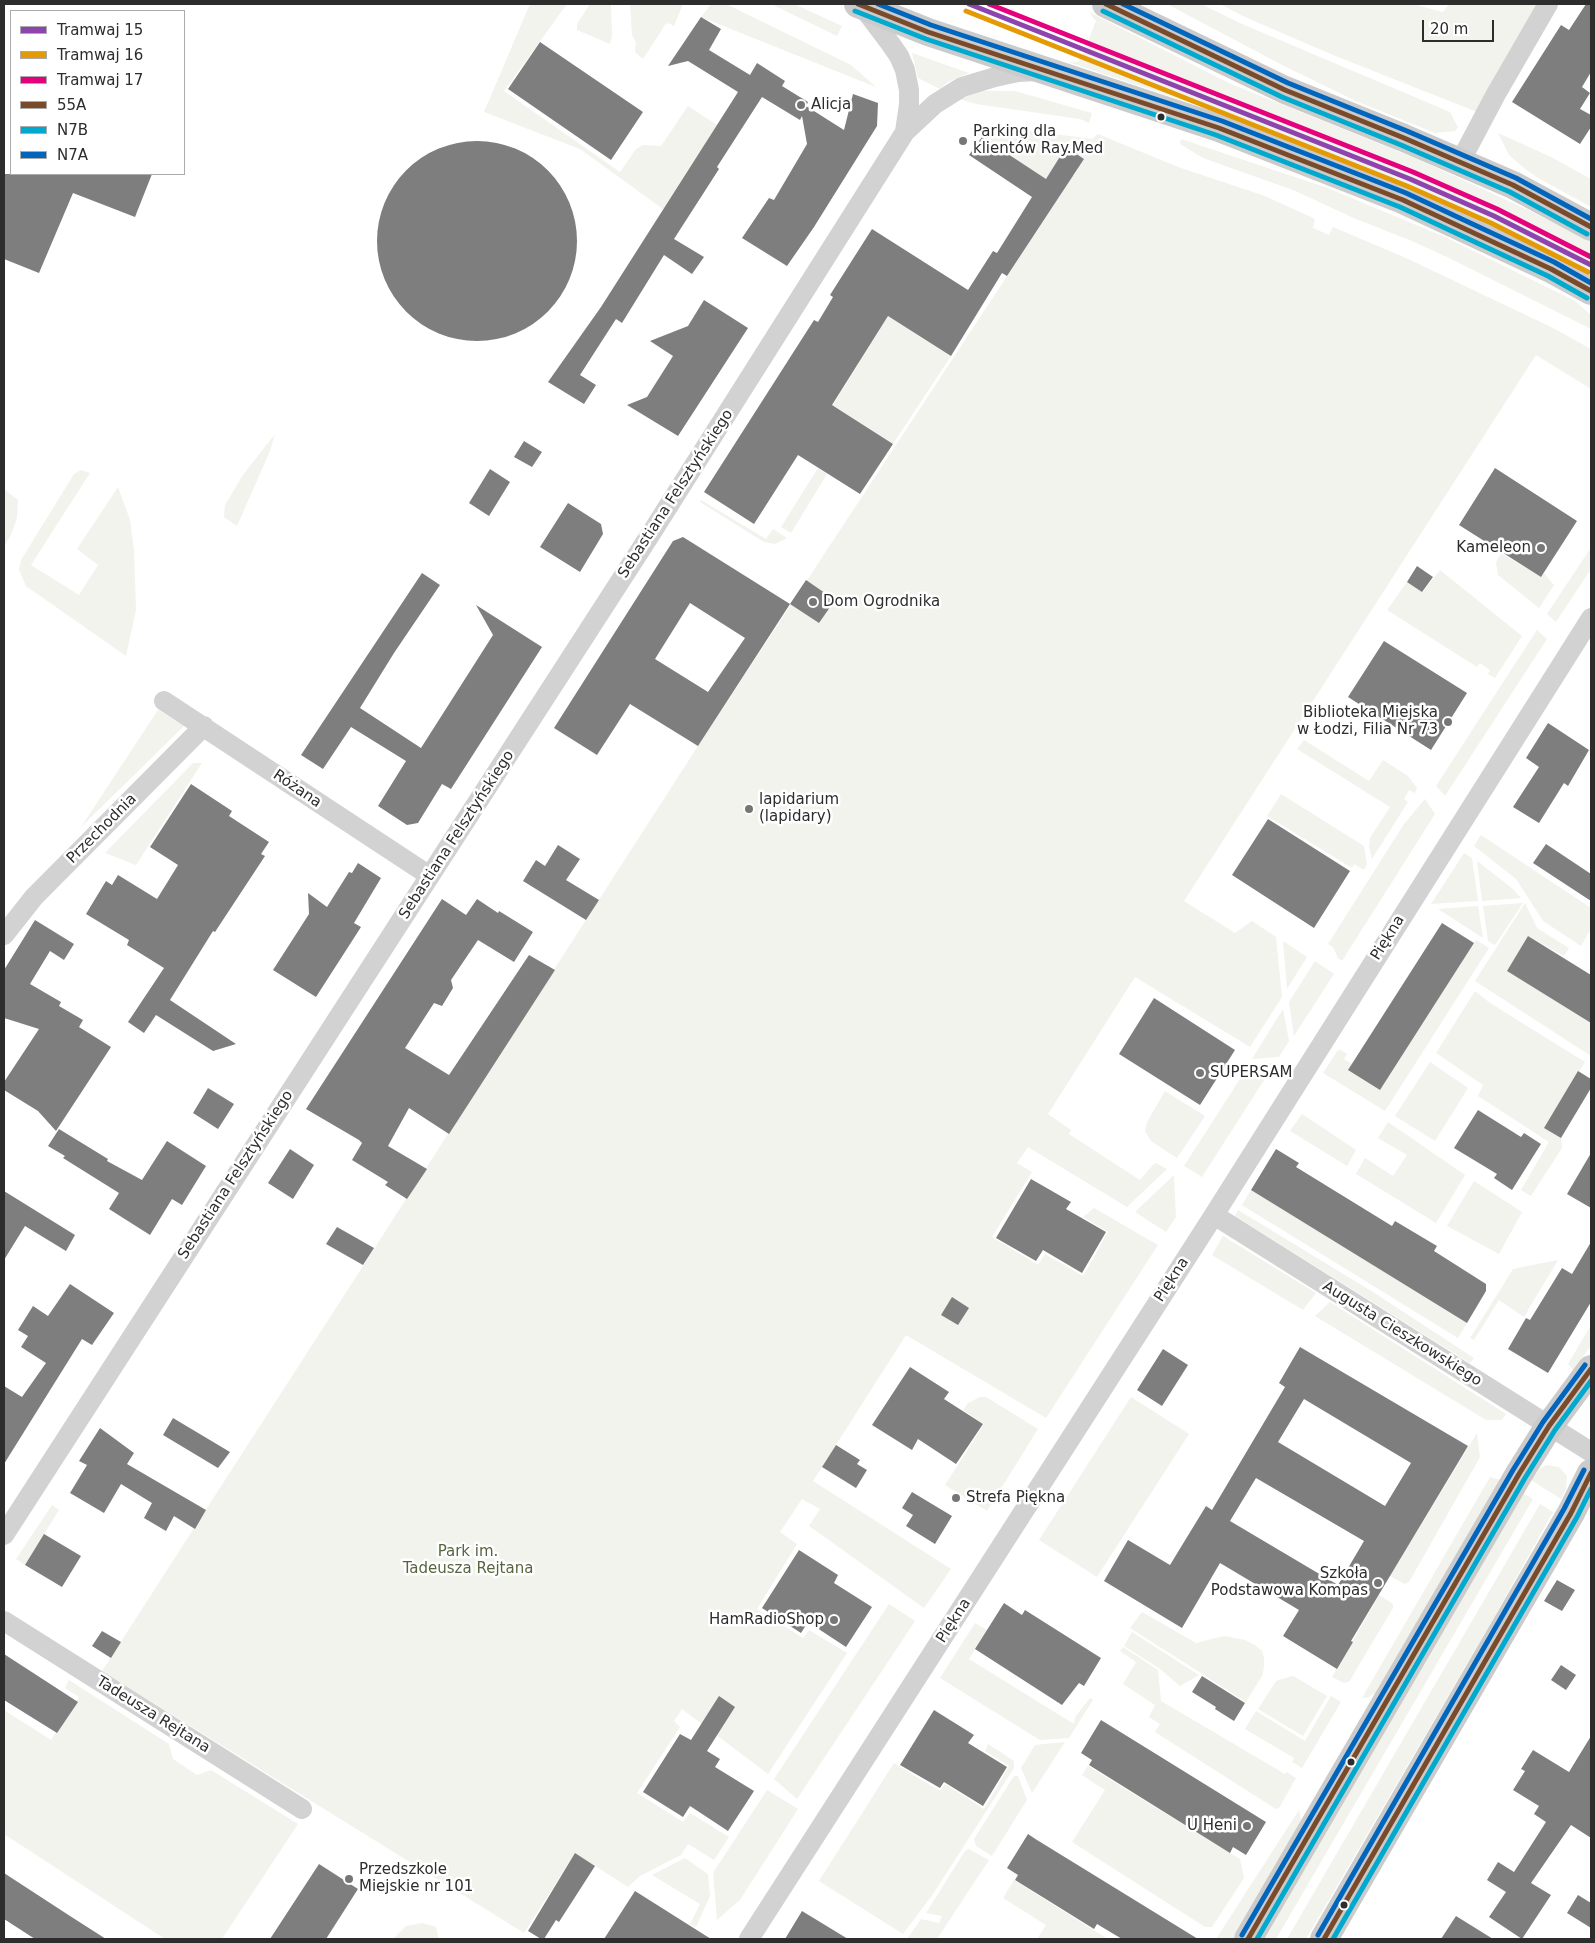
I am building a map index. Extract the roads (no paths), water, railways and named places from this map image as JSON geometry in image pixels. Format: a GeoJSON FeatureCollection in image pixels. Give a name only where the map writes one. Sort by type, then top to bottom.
{"type":"FeatureCollection","features":[{"type":"Feature","properties":{"kind":"main road"},"geometry":{"type":"LineString","coordinates":[[860,4],[906,24],[1219,128],[1403,200],[1551,269],[1591,290]]}},
{"type":"Feature","properties":{"kind":"main road"},"geometry":{"type":"LineString","coordinates":[[1106,4],[1284,90],[1404,138],[1513,185],[1591,227]]}},
{"type":"Feature","properties":{"kind":"main road"},"geometry":{"type":"LineString","coordinates":[[1248,1939],[1519,1474],[1549,1426],[1591,1369]]}},
{"type":"Feature","properties":{"kind":"main road"},"geometry":{"type":"LineString","coordinates":[[1324,1939],[1571,1513],[1591,1473]]}},
{"type":"Feature","properties":{"kind":"street","name":"Sebastiana Felsztyńskiego"},"geometry":{"type":"LineString","coordinates":[[860,4],[899,56],[904,70],[909,97],[905,132]]}},
{"type":"Feature","properties":{"kind":"street"},"geometry":{"type":"LineString","coordinates":[[1460,162],[1496,94],[1548,4]]}},
{"type":"Feature","properties":{"kind":"street","name":"Sebastiana Felsztyńskiego"},"geometry":{"type":"LineString","coordinates":[[4,1535],[666,511],[905,132],[936,104],[962,87],[980,80],[1018,72],[1046,71]]}},
{"type":"Feature","properties":{"kind":"street","name":"Piękna"},"geometry":{"type":"LineString","coordinates":[[749,1939],[1214,1215],[1591,618]]}},
{"type":"Feature","properties":{"kind":"street","name":"Różana"},"geometry":{"type":"LineString","coordinates":[[164,701],[430,876]]}},
{"type":"Feature","properties":{"kind":"street","name":"Przechodnia"},"geometry":{"type":"LineString","coordinates":[[4,935],[34,897],[204,726]]}},
{"type":"Feature","properties":{"kind":"street","name":"Augusta Cieszkowskiego"},"geometry":{"type":"LineString","coordinates":[[1214,1215],[1591,1452]]}},
{"type":"Feature","properties":{"kind":"street","name":"Tadeusza Rejtana"},"geometry":{"type":"LineString","coordinates":[[4,1621],[302,1809]]}},
{"type":"Feature","properties":{"kind":"tram line","name":"15"},"geometry":{"type":"LineString","coordinates":[[969,4],[1410,179],[1494,216],[1591,265]]}},
{"type":"Feature","properties":{"kind":"tram line","name":"17"},"geometry":{"type":"LineString","coordinates":[[989,4],[1413,172],[1497,209],[1591,257]]}},
{"type":"Feature","properties":{"kind":"tram line","name":"16"},"geometry":{"type":"LineString","coordinates":[[966,11],[1407,186],[1491,223],[1588,272]]}},
{"type":"Feature","properties":{"kind":"place","name":"Alicja"},"geometry":{"type":"Point","coordinates":[801,105]}},
{"type":"Feature","properties":{"kind":"place","name":"Parking dla klientów Ray.Med"},"geometry":{"type":"Point","coordinates":[963,141]}},
{"type":"Feature","properties":{"kind":"place","name":"Kameleon"},"geometry":{"type":"Point","coordinates":[1541,548]}},
{"type":"Feature","properties":{"kind":"place","name":"Dom Ogrodnika"},"geometry":{"type":"Point","coordinates":[813,602]}},
{"type":"Feature","properties":{"kind":"place","name":"Biblioteka Miejska w Łodzi, Filia Nr 73"},"geometry":{"type":"Point","coordinates":[1448,722]}},
{"type":"Feature","properties":{"kind":"place","name":"lapidarium (lapidary)"},"geometry":{"type":"Point","coordinates":[749,809]}},
{"type":"Feature","properties":{"kind":"place","name":"SUPERSAM"},"geometry":{"type":"Point","coordinates":[1200,1073]}},
{"type":"Feature","properties":{"kind":"place","name":"Strefa Piękna"},"geometry":{"type":"Point","coordinates":[956,1498]}},
{"type":"Feature","properties":{"kind":"place","name":"Szkoła Podstawowa Kompas"},"geometry":{"type":"Point","coordinates":[1378,1583]}},
{"type":"Feature","properties":{"kind":"place","name":"HamRadioShop"},"geometry":{"type":"Point","coordinates":[834,1620]}},
{"type":"Feature","properties":{"kind":"place","name":"U Heni"},"geometry":{"type":"Point","coordinates":[1247,1826]}},
{"type":"Feature","properties":{"kind":"place","name":"Przedszkole Miejskie nr 101"},"geometry":{"type":"Point","coordinates":[349,1879]}},
{"type":"Feature","properties":{"kind":"park label","name":"Park im. Tadeusza Rejtana"},"geometry":{"type":"Point","coordinates":[468,1560]}}]}
